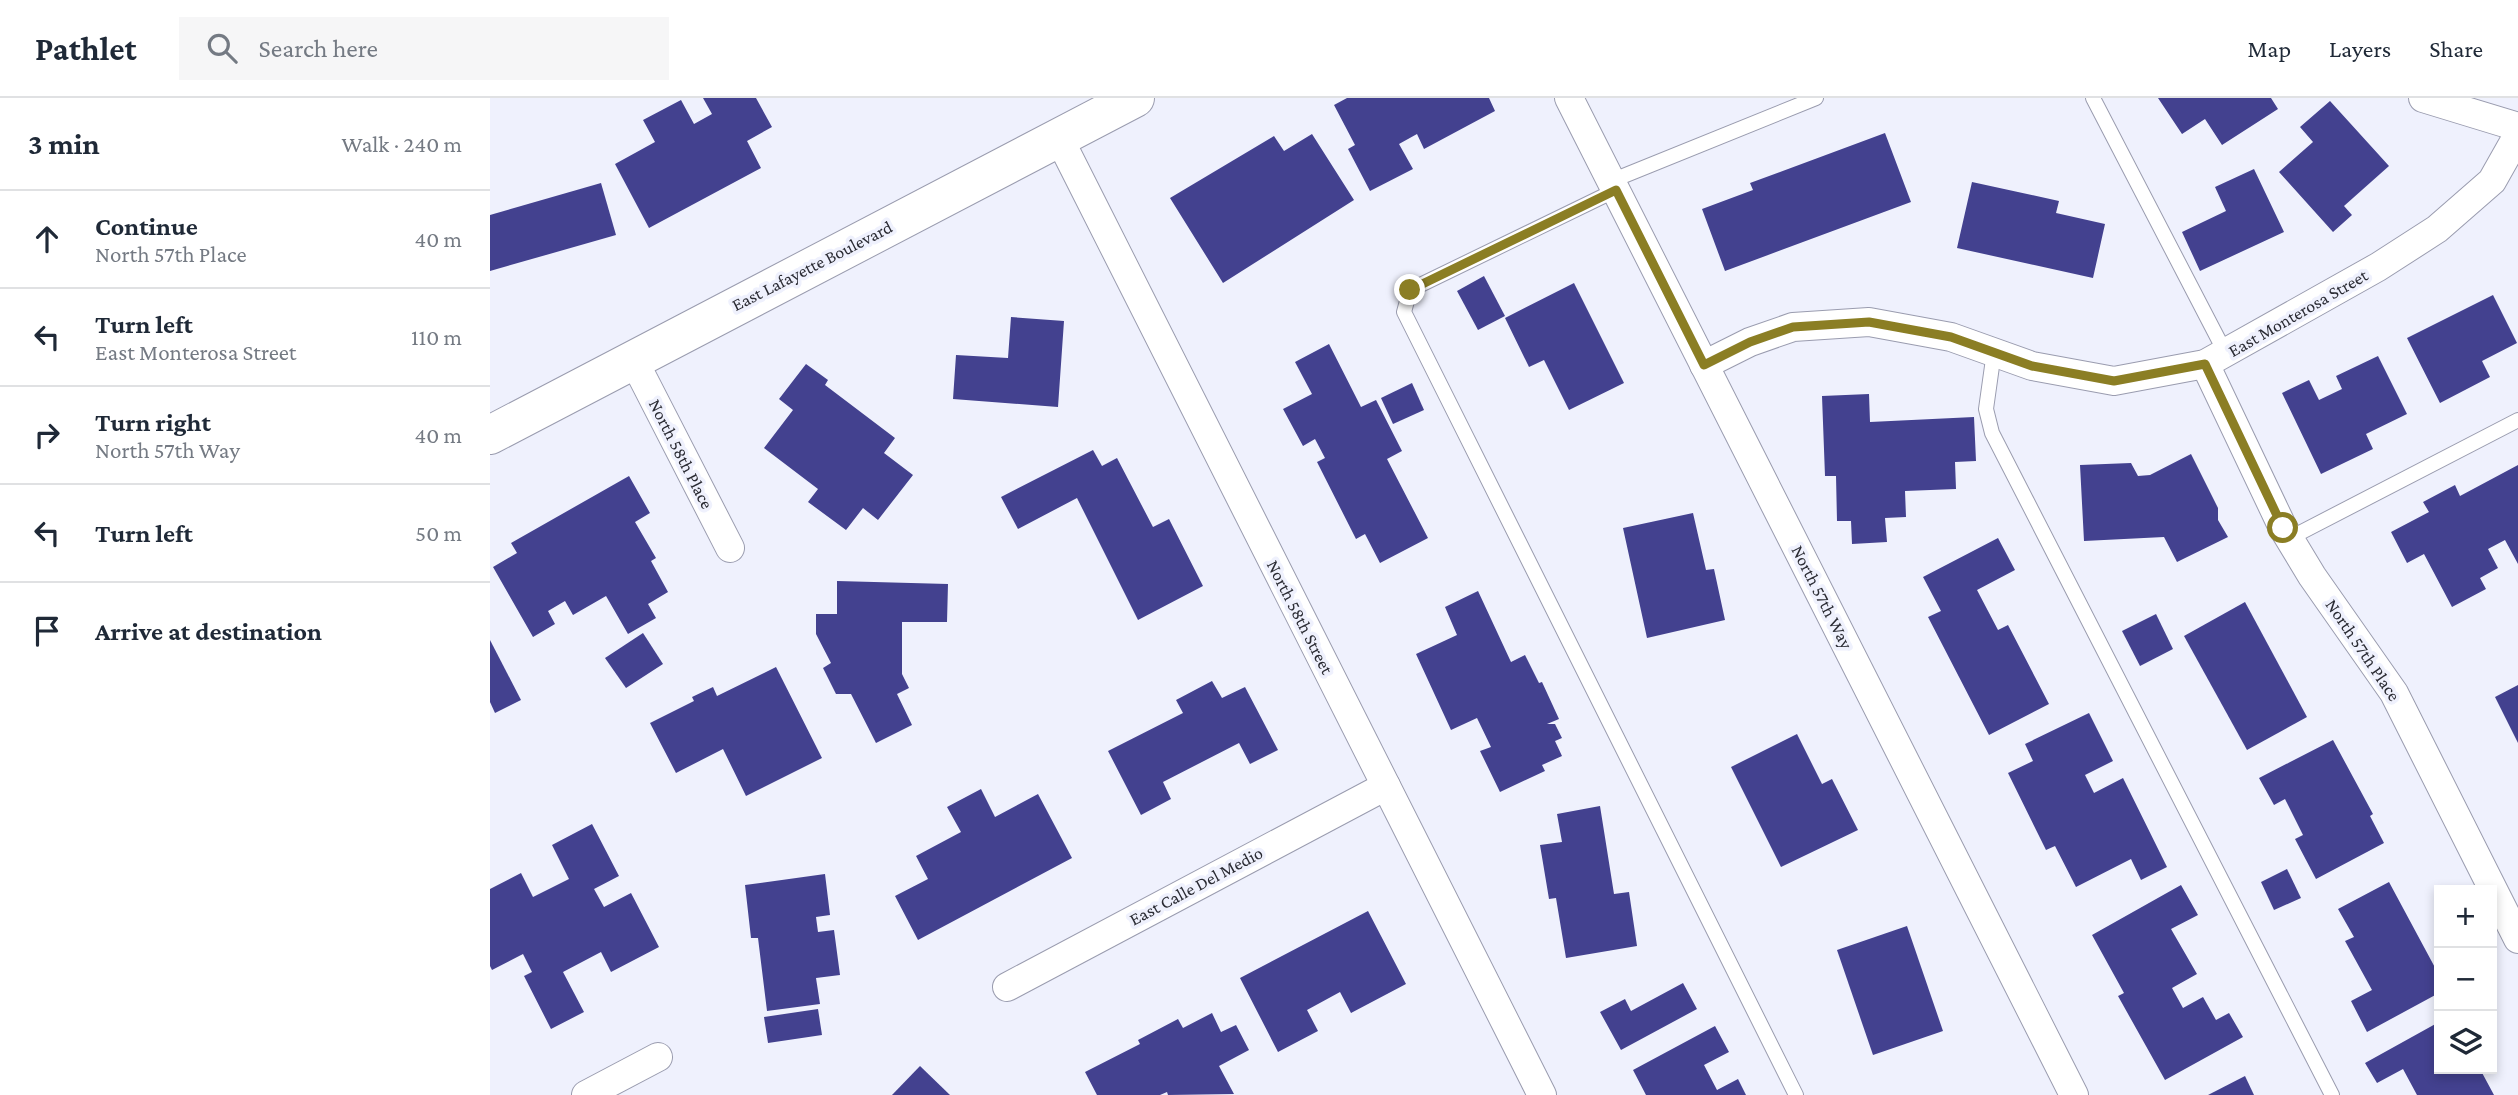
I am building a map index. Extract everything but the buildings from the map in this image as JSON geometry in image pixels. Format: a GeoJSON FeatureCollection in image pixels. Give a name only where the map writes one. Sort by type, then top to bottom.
{"type":"FeatureCollection","features":[{"type":"Feature","properties":{"kind":"street","name":"East Lafayette Boulevard"},"geometry":{"type":"LineString","coordinates":[[490,435],[1135,98]]}},
{"type":"Feature","properties":{"kind":"street","name":"North 57th Way"},"geometry":{"type":"LineString","coordinates":[[1569,98],[2074,1095]]}},
{"type":"Feature","properties":{"kind":"street"},"geometry":{"type":"LineString","coordinates":[[2423,98],[2518,127]]}},
{"type":"Feature","properties":{"kind":"street","name":"East Monterosa Street"},"geometry":{"type":"LineString","coordinates":[[1704,365],[1750,342],[1793,327],[1869,322],[1951,337],[2032,366],[2114,381],[2215,359],[2378,267],[2437,229],[2492,181],[2518,135]]}},
{"type":"Feature","properties":{"kind":"street","name":"North 58th Street"},"geometry":{"type":"LineString","coordinates":[[1059,138],[1542,1095]]}},
{"type":"Feature","properties":{"kind":"street","name":"North 58th Place"},"geometry":{"type":"LineString","coordinates":[[633,359],[730,548]]}},
{"type":"Feature","properties":{"kind":"street","name":"North 57th Place"},"geometry":{"type":"LineString","coordinates":[[2215,359],[2290,538],[2312,576],[2394,693],[2518,939]]}},
{"type":"Feature","properties":{"kind":"street","name":"East Calle Del Medio"},"geometry":{"type":"LineString","coordinates":[[1007,986],[1385,786]]}},
{"type":"Feature","properties":{"kind":"street"},"geometry":{"type":"LineString","coordinates":[[586,1095],[658,1057]]}},
{"type":"Feature","properties":{"kind":"lane"},"geometry":{"type":"LineString","coordinates":[[1796,1095],[1404,312],[1410,290],[1614,185],[1816,98]]}},
{"type":"Feature","properties":{"kind":"lane"},"geometry":{"type":"LineString","coordinates":[[2093,98],[2215,359]]}},
{"type":"Feature","properties":{"kind":"lane"},"geometry":{"type":"LineString","coordinates":[[1994,352],[1986,409],[1992,433],[2332,1095]]}},
{"type":"Feature","properties":{"kind":"lane"},"geometry":{"type":"LineString","coordinates":[[2290,538],[2518,420]]}},
{"type":"Feature","properties":{"kind":"route"},"geometry":{"type":"LineString","coordinates":[[1410,290],[1616,190],[1704,365],[1750,342],[1793,327],[1869,322],[1951,337],[2032,366],[2114,381],[2205,364],[2283,528]]}}]}
